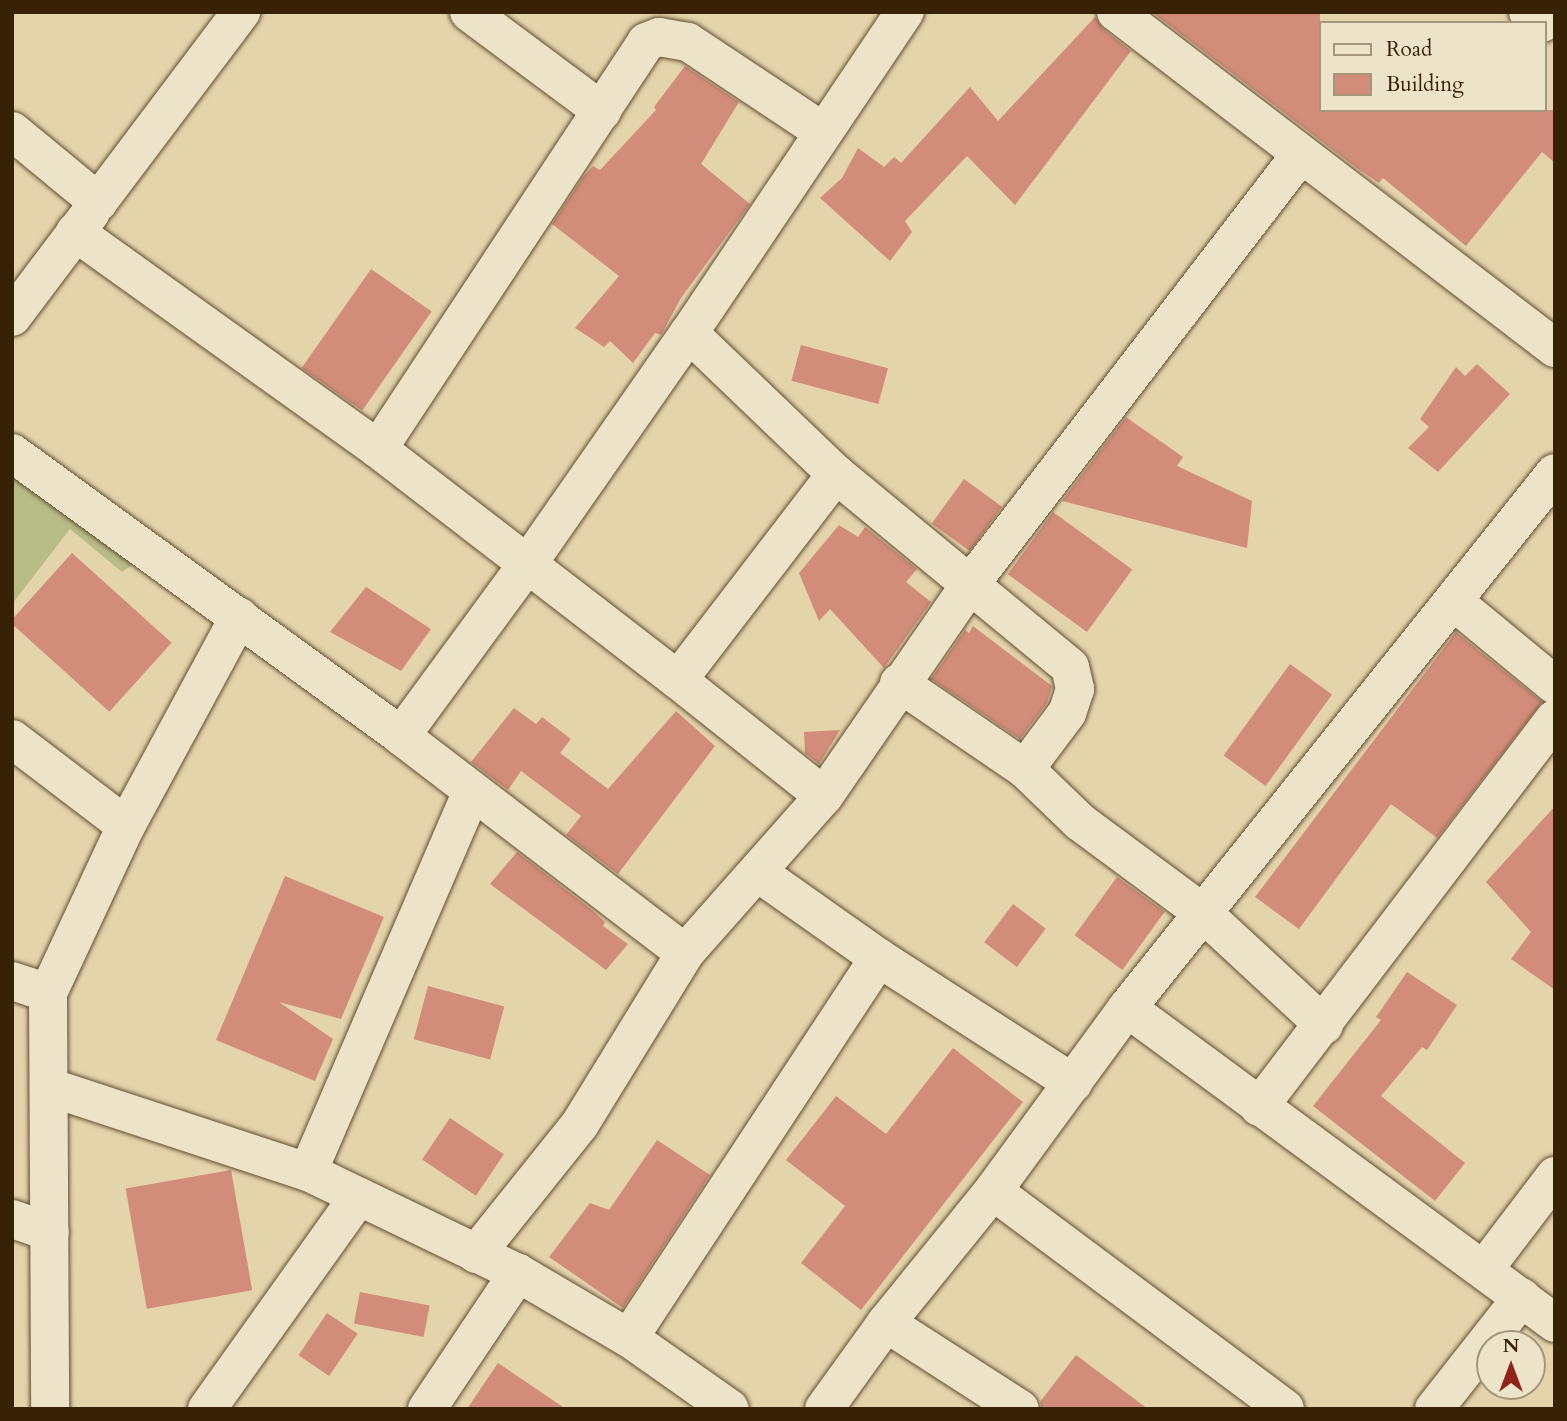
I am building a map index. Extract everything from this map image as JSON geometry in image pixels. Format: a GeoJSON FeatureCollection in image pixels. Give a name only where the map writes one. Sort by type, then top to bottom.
{"type":"FeatureCollection","features":[{"type":"Feature","properties":{"kind":"street"},"geometry":{"type":"LineString","coordinates":[[12,317],[241,12]]}},
{"type":"Feature","properties":{"kind":"street"},"geometry":{"type":"LineString","coordinates":[[469,12],[602,111]]}},
{"type":"Feature","properties":{"kind":"street"},"geometry":{"type":"LineString","coordinates":[[401,736],[529,562],[689,333],[822,131],[905,12]]}},
{"type":"Feature","properties":{"kind":"street"},"geometry":{"type":"LineString","coordinates":[[1116,12],[1555,348]]}},
{"type":"Feature","properties":{"kind":"street"},"geometry":{"type":"LineString","coordinates":[[378,449],[646,42],[674,37],[822,131]]}},
{"type":"Feature","properties":{"kind":"street"},"geometry":{"type":"LineString","coordinates":[[12,131],[98,202]]}},
{"type":"Feature","properties":{"kind":"street"},"geometry":{"type":"LineString","coordinates":[[476,1254],[580,1124],[685,953],[824,796],[899,683],[968,587],[1301,154]]}},
{"type":"Feature","properties":{"kind":"street"},"geometry":{"type":"LineString","coordinates":[[75,232],[378,449],[529,562],[824,796]]}},
{"type":"Feature","properties":{"kind":"street"},"geometry":{"type":"LineString","coordinates":[[689,333],[836,474],[968,587],[1060,658],[1075,677],[1067,713],[1025,769]]}},
{"type":"Feature","properties":{"kind":"street"},"geometry":{"type":"LineString","coordinates":[[12,453],[401,736],[685,953]]}},
{"type":"Feature","properties":{"kind":"street"},"geometry":{"type":"LineString","coordinates":[[824,1409],[886,1323],[993,1191],[1127,1008],[1555,473]]}},
{"type":"Feature","properties":{"kind":"street"},"geometry":{"type":"LineString","coordinates":[[678,680],[836,474]]}},
{"type":"Feature","properties":{"kind":"street"},"geometry":{"type":"LineString","coordinates":[[1453,601],[1555,685]]}},
{"type":"Feature","properties":{"kind":"street"},"geometry":{"type":"LineString","coordinates":[[50,1409],[48,993],[126,825],[239,617]]}},
{"type":"Feature","properties":{"kind":"street"},"geometry":{"type":"LineString","coordinates":[[899,683],[1025,769],[1080,822],[1203,914],[1324,1025]]}},
{"type":"Feature","properties":{"kind":"street"},"geometry":{"type":"LineString","coordinates":[[1259,1107],[1555,719]]}},
{"type":"Feature","properties":{"kind":"street"},"geometry":{"type":"LineString","coordinates":[[12,739],[126,825]]}},
{"type":"Feature","properties":{"kind":"street"},"geometry":{"type":"LineString","coordinates":[[308,1172],[472,792]]}},
{"type":"Feature","properties":{"kind":"street"},"geometry":{"type":"LineString","coordinates":[[757,873],[879,958],[1073,1083]]}},
{"type":"Feature","properties":{"kind":"street"},"geometry":{"type":"LineString","coordinates":[[629,1338],[879,958]]}},
{"type":"Feature","properties":{"kind":"street"},"geometry":{"type":"LineString","coordinates":[[12,981],[48,993]]}},
{"type":"Feature","properties":{"kind":"street"},"geometry":{"type":"LineString","coordinates":[[1127,1008],[1259,1107],[1485,1268],[1555,1322]]}},
{"type":"Feature","properties":{"kind":"street"},"geometry":{"type":"LineString","coordinates":[[49,1087],[308,1172],[518,1273],[629,1338],[730,1409]]}},
{"type":"Feature","properties":{"kind":"street"},"geometry":{"type":"LineString","coordinates":[[1485,1268],[1555,1176]]}},
{"type":"Feature","properties":{"kind":"street"},"geometry":{"type":"LineString","coordinates":[[993,1191],[1285,1409]]}},
{"type":"Feature","properties":{"kind":"street"},"geometry":{"type":"LineString","coordinates":[[207,1409],[358,1197]]}},
{"type":"Feature","properties":{"kind":"street"},"geometry":{"type":"LineString","coordinates":[[12,1219],[50,1232]]}},
{"type":"Feature","properties":{"kind":"street"},"geometry":{"type":"LineString","coordinates":[[427,1409],[518,1273]]}},
{"type":"Feature","properties":{"kind":"street"},"geometry":{"type":"LineString","coordinates":[[1434,1409],[1522,1297]]}},
{"type":"Feature","properties":{"kind":"street"},"geometry":{"type":"LineString","coordinates":[[886,1323],[1020,1409]]}},
{"type":"Feature","properties":{"kind":"green space"},"geometry":{"type":"Polygon","coordinates":[[[12,469],[138,561],[122,572],[70,529],[12,604],[12,469]]]}},
{"type":"Feature","properties":{"kind":"building"},"geometry":{"type":"Polygon","coordinates":[[[1152,12],[1320,12],[1318,112],[1555,110],[1555,163],[1542,152],[1466,246],[1383,178],[1379,183],[1152,12]]]}},
{"type":"Feature","properties":{"kind":"building"},"geometry":{"type":"Polygon","coordinates":[[[1095,17],[1103,29],[1131,51],[1015,205],[967,156],[905,221],[912,232],[890,261],[820,198],[842,178],[858,148],[884,167],[894,157],[901,163],[970,87],[998,121],[1095,17]]]}},
{"type":"Feature","properties":{"kind":"building"},"geometry":{"type":"Polygon","coordinates":[[[685,66],[739,102],[701,164],[750,204],[681,298],[661,335],[655,333],[633,363],[610,341],[604,347],[575,328],[619,276],[552,224],[583,177],[593,166],[600,170],[656,110],[654,107],[685,66]]]}},
{"type":"Feature","properties":{"kind":"building"},"geometry":{"type":"Polygon","coordinates":[[[371,269],[432,311],[362,411],[302,368],[371,269]]]}},
{"type":"Feature","properties":{"kind":"building"},"geometry":{"type":"Polygon","coordinates":[[[801,345],[888,368],[878,404],[791,381],[801,345]]]}},
{"type":"Feature","properties":{"kind":"building"},"geometry":{"type":"Polygon","coordinates":[[[1477,364],[1510,394],[1438,472],[1408,448],[1429,427],[1420,419],[1456,367],[1465,376],[1477,364]]]}},
{"type":"Feature","properties":{"kind":"building"},"geometry":{"type":"Polygon","coordinates":[[[1126,417],[1183,457],[1177,466],[1252,501],[1247,548],[1062,501],[1126,417]]]}},
{"type":"Feature","properties":{"kind":"building"},"geometry":{"type":"Polygon","coordinates":[[[964,479],[1002,507],[970,551],[932,523],[964,479]]]}},
{"type":"Feature","properties":{"kind":"building"},"geometry":{"type":"Polygon","coordinates":[[[1053,512],[1132,570],[1087,632],[1008,574],[1053,512]]]}},
{"type":"Feature","properties":{"kind":"building"},"geometry":{"type":"Polygon","coordinates":[[[839,525],[858,537],[865,527],[917,569],[906,582],[931,602],[884,668],[830,609],[819,621],[799,573],[839,525]]]}},
{"type":"Feature","properties":{"kind":"building"},"geometry":{"type":"Polygon","coordinates":[[[72,553],[172,643],[109,712],[12,624],[12,620],[72,553]]]}},
{"type":"Feature","properties":{"kind":"building"},"geometry":{"type":"Polygon","coordinates":[[[366,587],[431,629],[401,671],[330,632],[366,587]]]}},
{"type":"Feature","properties":{"kind":"building"},"geometry":{"type":"Polygon","coordinates":[[[973,626],[1052,686],[1047,703],[1020,739],[931,679],[965,630],[969,633],[973,626]]]}},
{"type":"Feature","properties":{"kind":"building"},"geometry":{"type":"Polygon","coordinates":[[[1456,632],[1542,702],[1437,838],[1391,804],[1299,929],[1255,897],[1456,632]]]}},
{"type":"Feature","properties":{"kind":"building"},"geometry":{"type":"Polygon","coordinates":[[[1290,664],[1332,695],[1266,786],[1224,755],[1290,664]]]}},
{"type":"Feature","properties":{"kind":"building"},"geometry":{"type":"Polygon","coordinates":[[[514,708],[536,724],[542,717],[571,739],[560,753],[608,789],[676,711],[715,746],[618,874],[566,835],[581,816],[521,771],[508,790],[471,762],[514,708]]]}},
{"type":"Feature","properties":{"kind":"building"},"geometry":{"type":"Polygon","coordinates":[[[840,730],[819,764],[805,753],[804,732],[840,730]]]}},
{"type":"Feature","properties":{"kind":"building"},"geometry":{"type":"Polygon","coordinates":[[[1555,806],[1555,990],[1511,959],[1531,932],[1486,882],[1555,806]]]}},
{"type":"Feature","properties":{"kind":"building"},"geometry":{"type":"Polygon","coordinates":[[[517,852],[592,910],[605,922],[603,926],[628,944],[606,970],[490,884],[517,852]]]}},
{"type":"Feature","properties":{"kind":"building"},"geometry":{"type":"Polygon","coordinates":[[[285,876],[384,917],[341,1019],[279,1002],[333,1039],[315,1081],[216,1040],[285,876]]]}},
{"type":"Feature","properties":{"kind":"building"},"geometry":{"type":"Polygon","coordinates":[[[1117,877],[1165,912],[1122,970],[1075,935],[1117,877]]]}},
{"type":"Feature","properties":{"kind":"building"},"geometry":{"type":"Polygon","coordinates":[[[1013,904],[1046,929],[1017,967],[984,942],[1013,904]]]}},
{"type":"Feature","properties":{"kind":"building"},"geometry":{"type":"Polygon","coordinates":[[[1407,972],[1457,1005],[1427,1050],[1422,1047],[1381,1096],[1465,1163],[1435,1201],[1313,1106],[1381,1020],[1376,1017],[1407,972]]]}},
{"type":"Feature","properties":{"kind":"building"},"geometry":{"type":"Polygon","coordinates":[[[428,986],[504,1006],[490,1060],[414,1039],[428,986]]]}},
{"type":"Feature","properties":{"kind":"building"},"geometry":{"type":"Polygon","coordinates":[[[953,1048],[1023,1102],[861,1310],[801,1263],[845,1206],[786,1160],[836,1096],[886,1134],[953,1048]]]}},
{"type":"Feature","properties":{"kind":"building"},"geometry":{"type":"Polygon","coordinates":[[[450,1118],[504,1154],[476,1196],[422,1159],[450,1118]]]}},
{"type":"Feature","properties":{"kind":"building"},"geometry":{"type":"Polygon","coordinates":[[[657,1140],[710,1175],[623,1308],[549,1257],[590,1203],[609,1210],[657,1140]]]}},
{"type":"Feature","properties":{"kind":"building"},"geometry":{"type":"Polygon","coordinates":[[[231,1170],[252,1290],[147,1309],[126,1189],[231,1170]]]}},
{"type":"Feature","properties":{"kind":"building"},"geometry":{"type":"Polygon","coordinates":[[[360,1292],[430,1306],[424,1337],[354,1323],[360,1292]]]}},
{"type":"Feature","properties":{"kind":"building"},"geometry":{"type":"Polygon","coordinates":[[[327,1313],[358,1334],[329,1376],[298,1355],[327,1313]]]}},
{"type":"Feature","properties":{"kind":"building"},"geometry":{"type":"Polygon","coordinates":[[[1076,1355],[1148,1409],[1042,1409],[1040,1402],[1076,1355]]]}},
{"type":"Feature","properties":{"kind":"building"},"geometry":{"type":"Polygon","coordinates":[[[498,1363],[566,1409],[467,1409],[498,1363]]]}}]}
